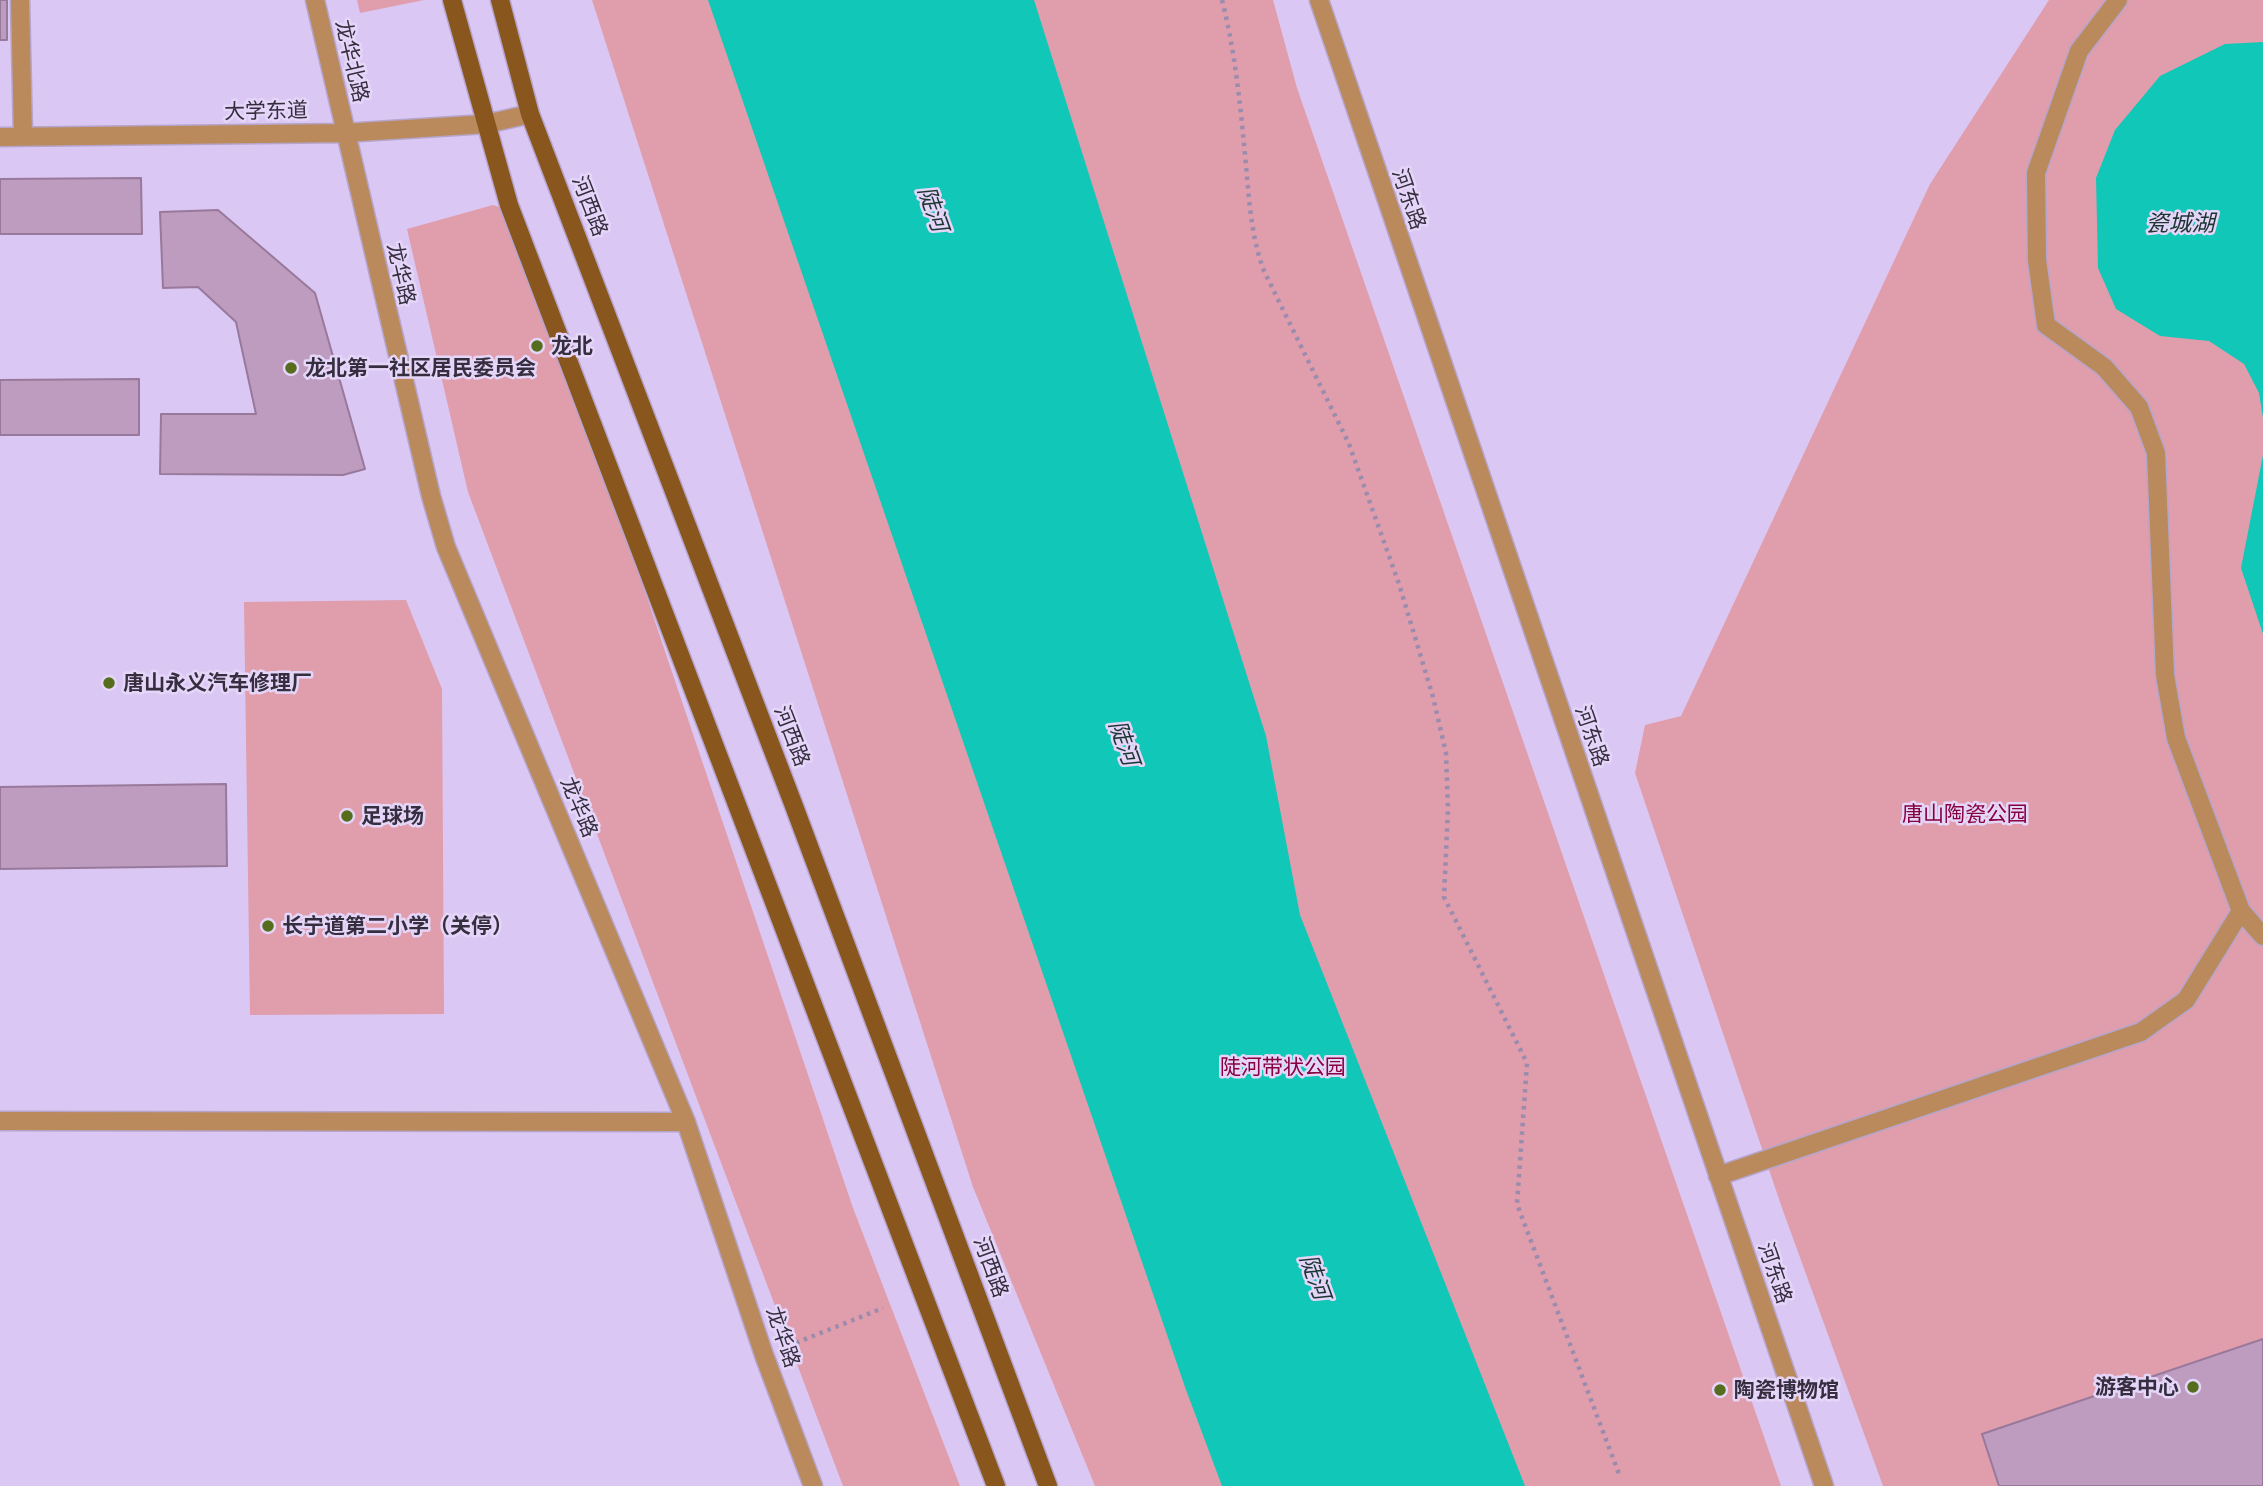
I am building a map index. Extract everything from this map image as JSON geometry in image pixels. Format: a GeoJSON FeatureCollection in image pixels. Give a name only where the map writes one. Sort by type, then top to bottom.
{"type":"FeatureCollection","features":[{"type":"Feature","properties":{"kind":"main road"},"geometry":{"type":"LineString","coordinates":[[452,0],[513,218],[996,1486]]}},
{"type":"Feature","properties":{"kind":"main road","name":"河西路"},"geometry":{"type":"LineString","coordinates":[[500,0],[530,114],[794,806],[1048,1486]]}},
{"type":"Feature","properties":{"kind":"street"},"geometry":{"type":"LineString","coordinates":[[20,0],[23,136]]}},
{"type":"Feature","properties":{"kind":"street","name":"龙华北路"},"geometry":{"type":"LineString","coordinates":[[315,0],[344,133]]}},
{"type":"Feature","properties":{"kind":"street","name":"河东路"},"geometry":{"type":"LineString","coordinates":[[1319,0],[1824,1486]]}},
{"type":"Feature","properties":{"kind":"street"},"geometry":{"type":"LineString","coordinates":[[2118,0],[2079,51],[2036,173],[2039,273],[2046,325],[2104,367],[2139,407],[2157,453],[2165,675],[2176,738],[2241,911],[2263,936]]}},
{"type":"Feature","properties":{"kind":"street","name":"大学东道"},"geometry":{"type":"LineString","coordinates":[[0,137],[344,133],[486,124],[530,114]]}},
{"type":"Feature","properties":{"kind":"street","name":"龙华路"},"geometry":{"type":"LineString","coordinates":[[344,133],[431,496],[446,547],[686,1122],[764,1355],[813,1486]]}},
{"type":"Feature","properties":{"kind":"street"},"geometry":{"type":"LineString","coordinates":[[1718,1176],[2141,1032],[2186,1000],[2241,911]]}},
{"type":"Feature","properties":{"kind":"street"},"geometry":{"type":"LineString","coordinates":[[0,1121],[686,1122]]}},
{"type":"Feature","properties":{"kind":"path"},"geometry":{"type":"LineString","coordinates":[[1222,0],[1237,78],[1254,244],[1264,271],[1349,444],[1399,584],[1433,697],[1446,753],[1448,809],[1444,897],[1527,1063],[1517,1204],[1619,1474]]}},
{"type":"Feature","properties":{"kind":"path"},"geometry":{"type":"LineString","coordinates":[[764,1355],[883,1308]]}},
{"type":"Feature","properties":{"kind":"green space"},"geometry":{"type":"Polygon","coordinates":[[[357,0],[424,0],[360,13],[357,0]]]}},
{"type":"Feature","properties":{"kind":"green space","name":"陡河带状公园"},"geometry":{"type":"Polygon","coordinates":[[[592,0],[1273,0],[1297,88],[1781,1486],[1095,1486],[973,1187],[592,0]]]}},
{"type":"Feature","properties":{"kind":"green space","name":"唐山陶瓷公园"},"geometry":{"type":"Polygon","coordinates":[[[2049,0],[2263,0],[2263,1486],[1883,1486],[1782,1208],[1635,773],[1645,725],[1681,716],[1930,184],[2049,0]]]}},
{"type":"Feature","properties":{"kind":"green space"},"geometry":{"type":"Polygon","coordinates":[[[493,205],[517,213],[853,1208],[960,1486],[843,1486],[468,492],[407,229],[493,205]]]}},
{"type":"Feature","properties":{"kind":"green space"},"geometry":{"type":"Polygon","coordinates":[[[406,600],[442,689],[444,1014],[250,1015],[244,602],[406,600]]]}},
{"type":"Feature","properties":{"kind":"water","name":"陡河"},"geometry":{"type":"Polygon","coordinates":[[[708,0],[1034,0],[1266,736],[1300,915],[1525,1486],[1222,1486],[1185,1387],[708,0]]]}},
{"type":"Feature","properties":{"kind":"water","name":"瓷城湖"},"geometry":{"type":"Polygon","coordinates":[[[2263,42],[2263,418],[2259,393],[2244,364],[2209,341],[2160,336],[2116,309],[2098,268],[2096,178],[2115,130],[2160,76],[2225,44],[2263,42]]]}},
{"type":"Feature","properties":{"kind":"water"},"geometry":{"type":"Polygon","coordinates":[[[2263,455],[2263,634],[2241,568],[2263,455]]]}},
{"type":"Feature","properties":{"kind":"building"},"geometry":{"type":"Polygon","coordinates":[[[0,0],[7,0],[7,40],[0,40],[0,0]]]}},
{"type":"Feature","properties":{"kind":"building"},"geometry":{"type":"Polygon","coordinates":[[[141,178],[142,234],[0,234],[0,179],[141,178]]]}},
{"type":"Feature","properties":{"kind":"building","name":"龙北第一社区居民委员会"},"geometry":{"type":"Polygon","coordinates":[[[218,210],[315,293],[365,469],[343,475],[160,474],[161,414],[256,414],[236,322],[198,287],[163,288],[160,212],[218,210]]]}},
{"type":"Feature","properties":{"kind":"building"},"geometry":{"type":"Polygon","coordinates":[[[139,379],[139,435],[0,435],[0,380],[139,379]]]}},
{"type":"Feature","properties":{"kind":"building"},"geometry":{"type":"Polygon","coordinates":[[[226,784],[227,866],[0,869],[0,787],[226,784]]]}},
{"type":"Feature","properties":{"kind":"building","name":"游客中心"},"geometry":{"type":"Polygon","coordinates":[[[2263,1339],[2263,1486],[1999,1486],[1982,1434],[2263,1339]]]}},
{"type":"Feature","properties":{"kind":"place","name":"龙北"},"geometry":{"type":"Point","coordinates":[537,346]}},
{"type":"Feature","properties":{"kind":"place","name":"龙北第一社区居民委员会"},"geometry":{"type":"Point","coordinates":[291,368]}},
{"type":"Feature","properties":{"kind":"place","name":"唐山永义汽车修理厂"},"geometry":{"type":"Point","coordinates":[109,683]}},
{"type":"Feature","properties":{"kind":"place","name":"足球场"},"geometry":{"type":"Point","coordinates":[347,816]}},
{"type":"Feature","properties":{"kind":"place","name":"长宁道第二小学（关停）"},"geometry":{"type":"Point","coordinates":[268,926]}},
{"type":"Feature","properties":{"kind":"place","name":"游客中心"},"geometry":{"type":"Point","coordinates":[2193,1387]}},
{"type":"Feature","properties":{"kind":"place","name":"陶瓷博物馆"},"geometry":{"type":"Point","coordinates":[1720,1390]}}]}
